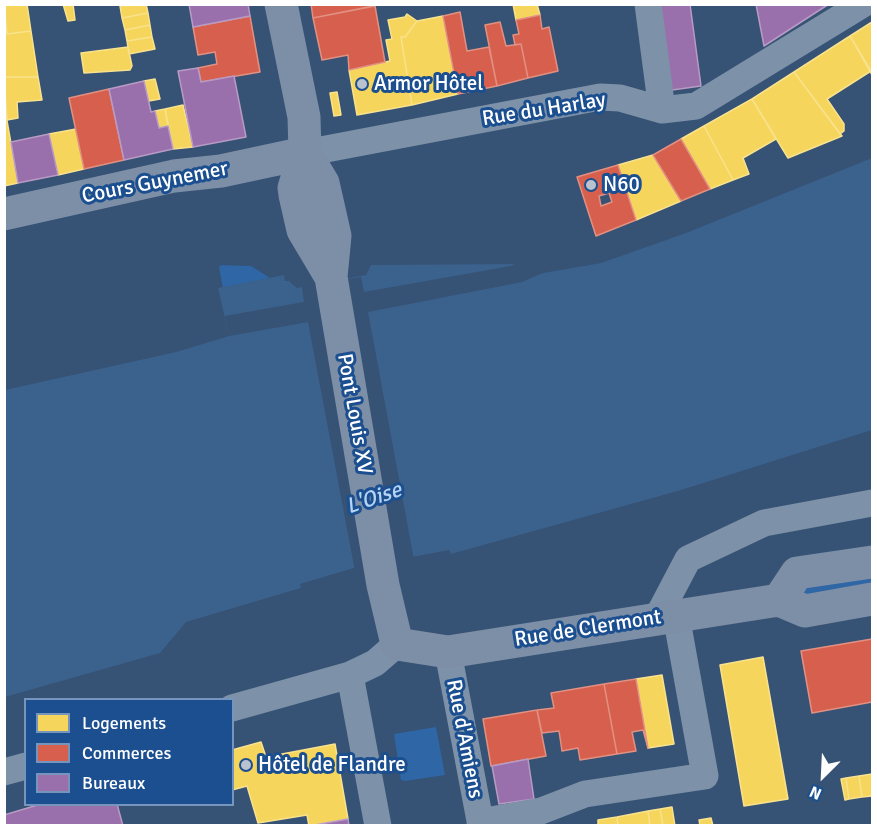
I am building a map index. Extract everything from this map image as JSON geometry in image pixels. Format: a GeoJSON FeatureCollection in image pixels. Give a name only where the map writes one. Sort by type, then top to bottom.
{"type":"FeatureCollection","features":[{"type":"Feature","properties":{"kind":"main road"},"geometry":{"type":"LineString","coordinates":[[281,4],[304,117],[305,153]]}},
{"type":"Feature","properties":{"kind":"main road","name":"Cours Guynemer"},"geometry":{"type":"LineString","coordinates":[[4,214],[174,176],[221,171],[305,153]]}},
{"type":"Feature","properties":{"kind":"main road","name":"Pont Louis XV"},"geometry":{"type":"LineString","coordinates":[[305,153],[323,183],[335,236],[331,277],[383,585],[397,644]]}},
{"type":"Feature","properties":{"kind":"main road"},"geometry":{"type":"LineString","coordinates":[[779,600],[797,573],[873,562]]}},
{"type":"Feature","properties":{"kind":"main road","name":"Rue de Clermont"},"geometry":{"type":"LineString","coordinates":[[397,644],[448,652],[779,600],[805,611],[873,599]]}},
{"type":"Feature","properties":{"kind":"street"},"geometry":{"type":"LineString","coordinates":[[648,4],[662,110]]}},
{"type":"Feature","properties":{"kind":"street","name":"Rue du Harlay"},"geometry":{"type":"LineString","coordinates":[[305,153],[600,97],[620,98],[662,110],[696,106],[863,4]]}},
{"type":"Feature","properties":{"kind":"street"},"geometry":{"type":"LineString","coordinates":[[481,824],[541,811],[585,794],[705,776],[667,616],[688,559],[764,523],[873,503]]}},
{"type":"Feature","properties":{"kind":"street"},"geometry":{"type":"LineString","coordinates":[[234,707],[350,675],[375,663],[397,644]]}},
{"type":"Feature","properties":{"kind":"street","name":"Rue d'Amiens"},"geometry":{"type":"LineString","coordinates":[[448,652],[481,824]]}},
{"type":"Feature","properties":{"kind":"street"},"geometry":{"type":"LineString","coordinates":[[350,675],[378,825]]}},
{"type":"Feature","properties":{"kind":"street"},"geometry":{"type":"LineString","coordinates":[[4,772],[24,767]]}},
{"type":"Feature","properties":{"kind":"shaded area"},"geometry":{"type":"Polygon","coordinates":[[[221,265],[251,266],[270,278],[223,288],[219,267],[221,265]]]}},
{"type":"Feature","properties":{"kind":"shaded area"},"geometry":{"type":"Polygon","coordinates":[[[872,576],[872,585],[797,597],[804,588],[872,576]]]}},
{"type":"Feature","properties":{"kind":"shaded area"},"geometry":{"type":"Polygon","coordinates":[[[436,727],[445,775],[401,780],[394,734],[436,727]]]}},
{"type":"Feature","properties":{"kind":"water","name":"L'Oise"},"geometry":{"type":"Polygon","coordinates":[[[872,158],[872,430],[678,491],[451,554],[449,550],[354,568],[300,584],[301,588],[186,622],[160,653],[5,697],[5,390],[176,352],[229,336],[218,288],[284,275],[285,281],[289,281],[297,288],[366,275],[371,265],[515,264],[516,271],[526,276],[601,263],[686,233],[872,158]]]}},
{"type":"Feature","properties":{"kind":"pier"},"geometry":{"type":"Polygon","coordinates":[[[517,263],[519,269],[527,273],[551,269],[522,282],[368,312],[414,560],[355,571],[308,322],[229,336],[225,316],[304,302],[302,287],[361,277],[364,292],[511,266],[517,263]]]}},
{"type":"Feature","properties":{"kind":"building: Logements"},"geometry":{"type":"Polygon","coordinates":[[[4,4],[27,4],[31,31],[7,34],[4,4]]]}},
{"type":"Feature","properties":{"kind":"building: Logements"},"geometry":{"type":"Polygon","coordinates":[[[63,4],[73,4],[75,20],[68,21],[63,4]]]}},
{"type":"Feature","properties":{"kind":"building: Logements"},"geometry":{"type":"Polygon","coordinates":[[[146,4],[148,13],[122,18],[120,6],[146,4]]]}},
{"type":"Feature","properties":{"kind":"building: Logements"},"geometry":{"type":"Polygon","coordinates":[[[513,4],[537,4],[540,15],[516,20],[513,4]]]}},
{"type":"Feature","properties":{"kind":"building: Logements"},"geometry":{"type":"Polygon","coordinates":[[[148,13],[150,25],[125,30],[122,18],[148,13]]]}},
{"type":"Feature","properties":{"kind":"building: Logements"},"geometry":{"type":"Polygon","coordinates":[[[407,14],[417,21],[405,37],[401,37],[412,105],[357,115],[349,70],[390,61],[386,40],[392,39],[388,20],[405,17],[407,14]]]}},
{"type":"Feature","properties":{"kind":"building: Logements"},"geometry":{"type":"Polygon","coordinates":[[[443,16],[458,94],[412,105],[401,37],[405,37],[417,21],[443,16]]]}},
{"type":"Feature","properties":{"kind":"building: Logements"},"geometry":{"type":"Polygon","coordinates":[[[4,17],[7,34],[31,31],[38,77],[4,77],[4,17]]]}},
{"type":"Feature","properties":{"kind":"building: Logements"},"geometry":{"type":"Polygon","coordinates":[[[872,22],[872,75],[850,36],[872,22]]]}},
{"type":"Feature","properties":{"kind":"building: Logements"},"geometry":{"type":"Polygon","coordinates":[[[150,25],[152,37],[127,41],[125,30],[150,25]]]}},
{"type":"Feature","properties":{"kind":"building: Logements"},"geometry":{"type":"Polygon","coordinates":[[[850,36],[871,71],[827,99],[844,124],[844,131],[840,134],[794,72],[850,36]]]}},
{"type":"Feature","properties":{"kind":"building: Logements"},"geometry":{"type":"Polygon","coordinates":[[[152,37],[155,49],[129,54],[127,41],[152,37]]]}},
{"type":"Feature","properties":{"kind":"building: Logements"},"geometry":{"type":"Polygon","coordinates":[[[128,47],[132,66],[130,70],[84,73],[81,53],[128,47]]]}},
{"type":"Feature","properties":{"kind":"building: Logements"},"geometry":{"type":"Polygon","coordinates":[[[794,72],[842,136],[788,158],[752,99],[794,72]]]}},
{"type":"Feature","properties":{"kind":"building: Logements"},"geometry":{"type":"Polygon","coordinates":[[[4,77],[38,77],[42,100],[17,102],[18,118],[7,120],[4,77]]]}},
{"type":"Feature","properties":{"kind":"building: Logements"},"geometry":{"type":"Polygon","coordinates":[[[155,79],[160,99],[149,101],[144,81],[155,79]]]}},
{"type":"Feature","properties":{"kind":"building: Logements"},"geometry":{"type":"Polygon","coordinates":[[[337,92],[341,115],[334,116],[330,93],[337,92]]]}},
{"type":"Feature","properties":{"kind":"building: Logements"},"geometry":{"type":"Polygon","coordinates":[[[752,99],[776,139],[743,158],[749,174],[733,180],[704,126],[752,99]]]}},
{"type":"Feature","properties":{"kind":"building: Logements"},"geometry":{"type":"Polygon","coordinates":[[[4,104],[18,183],[4,186],[4,104]]]}},
{"type":"Feature","properties":{"kind":"building: Logements"},"geometry":{"type":"Polygon","coordinates":[[[183,105],[193,147],[173,149],[165,109],[183,105]]]}},
{"type":"Feature","properties":{"kind":"building: Logements"},"geometry":{"type":"Polygon","coordinates":[[[165,109],[168,126],[159,128],[155,111],[165,109]]]}},
{"type":"Feature","properties":{"kind":"building: Logements"},"geometry":{"type":"Polygon","coordinates":[[[704,126],[733,180],[710,189],[681,139],[704,126]]]}},
{"type":"Feature","properties":{"kind":"building: Logements"},"geometry":{"type":"Polygon","coordinates":[[[76,129],[84,169],[58,175],[49,134],[76,129]]]}},
{"type":"Feature","properties":{"kind":"building: Logements"},"geometry":{"type":"Polygon","coordinates":[[[653,155],[681,201],[636,220],[618,165],[653,155]]]}},
{"type":"Feature","properties":{"kind":"building: Logements"},"geometry":{"type":"Polygon","coordinates":[[[763,657],[788,799],[744,806],[720,665],[763,657]]]}},
{"type":"Feature","properties":{"kind":"building: Logements"},"geometry":{"type":"Polygon","coordinates":[[[662,675],[674,744],[648,748],[636,679],[662,675]]]}},
{"type":"Feature","properties":{"kind":"building: Logements"},"geometry":{"type":"Polygon","coordinates":[[[261,742],[266,757],[335,744],[348,819],[309,826],[307,815],[258,823],[247,786],[234,789],[234,749],[261,742]]]}},
{"type":"Feature","properties":{"kind":"building: Logements"},"geometry":{"type":"Polygon","coordinates":[[[872,774],[872,796],[862,797],[859,776],[872,774]]]}},
{"type":"Feature","properties":{"kind":"building: Logements"},"geometry":{"type":"Polygon","coordinates":[[[859,776],[862,797],[849,799],[846,778],[859,776]]]}},
{"type":"Feature","properties":{"kind":"building: Logements"},"geometry":{"type":"Polygon","coordinates":[[[846,778],[849,799],[845,800],[841,779],[846,778]]]}},
{"type":"Feature","properties":{"kind":"building: Logements"},"geometry":{"type":"Polygon","coordinates":[[[672,807],[675,826],[663,826],[660,809],[672,807]]]}},
{"type":"Feature","properties":{"kind":"building: Logements"},"geometry":{"type":"Polygon","coordinates":[[[660,809],[663,826],[650,826],[648,811],[660,809]]]}},
{"type":"Feature","properties":{"kind":"building: Logements"},"geometry":{"type":"Polygon","coordinates":[[[648,811],[650,826],[618,826],[617,817],[648,811]]]}},
{"type":"Feature","properties":{"kind":"building: Logements"},"geometry":{"type":"Polygon","coordinates":[[[617,817],[618,826],[598,826],[598,820],[617,817]]]}},
{"type":"Feature","properties":{"kind":"building: Logements"},"geometry":{"type":"Polygon","coordinates":[[[711,818],[713,826],[700,826],[699,820],[711,818]]]}},
{"type":"Feature","properties":{"kind":"building: Commerces"},"geometry":{"type":"Polygon","coordinates":[[[311,4],[383,4],[313,18],[311,4]]]}},
{"type":"Feature","properties":{"kind":"building: Commerces"},"geometry":{"type":"Polygon","coordinates":[[[375,6],[385,62],[349,70],[348,55],[322,60],[313,18],[375,6]]]}},
{"type":"Feature","properties":{"kind":"building: Commerces"},"geometry":{"type":"Polygon","coordinates":[[[460,12],[467,51],[489,47],[497,86],[458,94],[443,16],[460,12]]]}},
{"type":"Feature","properties":{"kind":"building: Commerces"},"geometry":{"type":"Polygon","coordinates":[[[540,15],[542,29],[549,27],[558,71],[528,78],[521,44],[515,45],[513,35],[519,34],[516,20],[540,15]]]}},
{"type":"Feature","properties":{"kind":"building: Commerces"},"geometry":{"type":"Polygon","coordinates":[[[250,16],[260,72],[201,82],[198,68],[217,64],[215,52],[198,55],[193,27],[250,16]]]}},
{"type":"Feature","properties":{"kind":"building: Commerces"},"geometry":{"type":"Polygon","coordinates":[[[500,22],[506,46],[521,44],[528,78],[497,86],[485,25],[500,22]]]}},
{"type":"Feature","properties":{"kind":"building: Commerces"},"geometry":{"type":"Polygon","coordinates":[[[109,89],[124,160],[84,169],[69,98],[109,89]]]}},
{"type":"Feature","properties":{"kind":"building: Commerces"},"geometry":{"type":"Polygon","coordinates":[[[681,139],[710,189],[681,201],[653,155],[681,139]]]}},
{"type":"Feature","properties":{"kind":"building: Commerces"},"geometry":{"type":"Polygon","coordinates":[[[618,165],[636,220],[596,236],[577,177],[618,165]],[[609,193],[599,196],[601,206],[612,202],[609,193]]]}},
{"type":"Feature","properties":{"kind":"building: Commerces"},"geometry":{"type":"Polygon","coordinates":[[[872,639],[872,702],[812,713],[801,651],[872,639]]]}},
{"type":"Feature","properties":{"kind":"building: Commerces"},"geometry":{"type":"Polygon","coordinates":[[[636,679],[648,748],[643,730],[632,732],[636,751],[617,754],[604,684],[636,679]]]}},
{"type":"Feature","properties":{"kind":"building: Commerces"},"geometry":{"type":"Polygon","coordinates":[[[604,684],[617,754],[580,760],[578,748],[562,751],[559,731],[542,733],[537,710],[554,708],[551,693],[604,684]]]}},
{"type":"Feature","properties":{"kind":"building: Commerces"},"geometry":{"type":"Polygon","coordinates":[[[537,710],[546,756],[491,766],[483,719],[537,710]]]}},
{"type":"Feature","properties":{"kind":"building: Bureaux"},"geometry":{"type":"Polygon","coordinates":[[[189,4],[248,4],[250,16],[193,27],[189,4]]]}},
{"type":"Feature","properties":{"kind":"building: Bureaux"},"geometry":{"type":"Polygon","coordinates":[[[653,4],[690,4],[701,86],[665,91],[653,4]]]}},
{"type":"Feature","properties":{"kind":"building: Bureaux"},"geometry":{"type":"Polygon","coordinates":[[[756,4],[829,4],[764,46],[756,4]]]}},
{"type":"Feature","properties":{"kind":"building: Bureaux"},"geometry":{"type":"Polygon","coordinates":[[[198,68],[201,82],[234,76],[246,137],[193,147],[178,71],[198,68]]]}},
{"type":"Feature","properties":{"kind":"building: Bureaux"},"geometry":{"type":"Polygon","coordinates":[[[144,81],[151,112],[155,111],[159,128],[168,126],[173,149],[124,160],[109,89],[144,81]]]}},
{"type":"Feature","properties":{"kind":"building: Bureaux"},"geometry":{"type":"Polygon","coordinates":[[[49,134],[58,175],[18,183],[11,142],[49,134]]]}},
{"type":"Feature","properties":{"kind":"building: Bureaux"},"geometry":{"type":"Polygon","coordinates":[[[528,759],[534,799],[499,804],[492,766],[528,759]]]}},
{"type":"Feature","properties":{"kind":"building: Bureaux"},"geometry":{"type":"Polygon","coordinates":[[[34,806],[118,806],[123,826],[5,826],[4,815],[34,806]]]}},
{"type":"Feature","properties":{"kind":"building: Bureaux"},"geometry":{"type":"Polygon","coordinates":[[[348,819],[349,826],[309,826],[348,819]]]}},
{"type":"Feature","properties":{"kind":"place","name":"Armor Hôtel"},"geometry":{"type":"Point","coordinates":[362,84]}},
{"type":"Feature","properties":{"kind":"place","name":"N60"},"geometry":{"type":"Point","coordinates":[591,185]}},
{"type":"Feature","properties":{"kind":"place","name":"Hôtel de Flandre"},"geometry":{"type":"Point","coordinates":[246,765]}}]}
